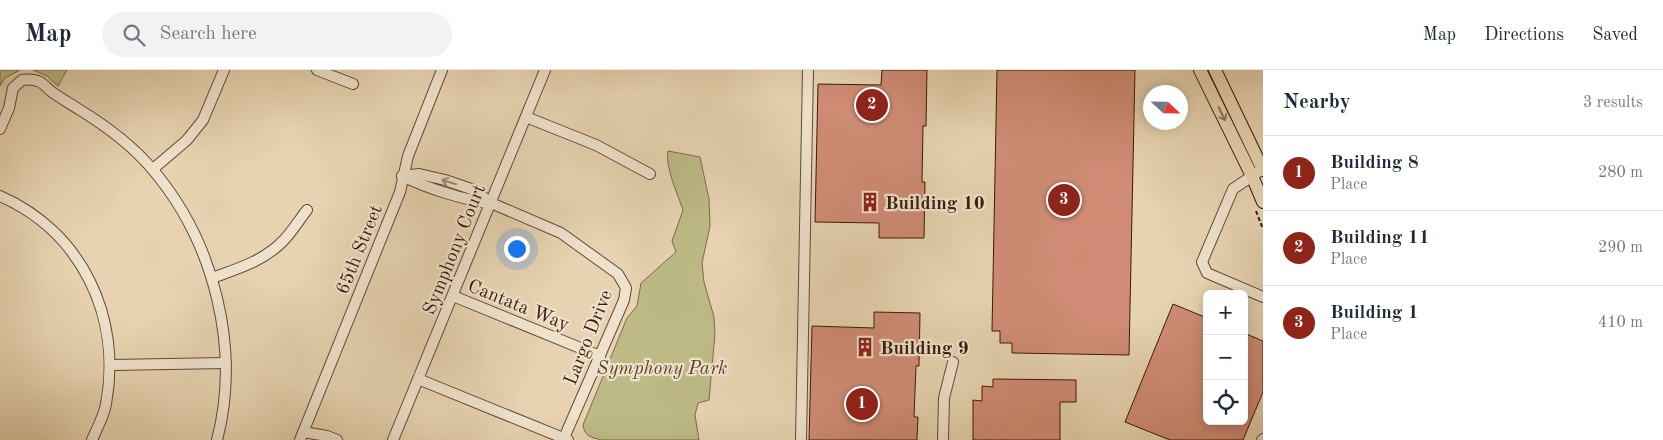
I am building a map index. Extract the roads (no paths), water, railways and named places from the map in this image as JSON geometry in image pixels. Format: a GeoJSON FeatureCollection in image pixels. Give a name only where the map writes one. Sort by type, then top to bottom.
{"type":"FeatureCollection","features":[{"type":"Feature","properties":{"kind":"main road"},"geometry":{"type":"LineString","coordinates":[[1200,70],[1260,171]]}},
{"type":"Feature","properties":{"kind":"main road"},"geometry":{"type":"LineString","coordinates":[[1215,70],[1260,171],[1263,202]]}},
{"type":"Feature","properties":{"kind":"street"},"geometry":{"type":"LineString","coordinates":[[153,169],[187,140],[203,120],[224,70]]}},
{"type":"Feature","properties":{"kind":"street"},"geometry":{"type":"LineString","coordinates":[[317,70],[353,84]]}},
{"type":"Feature","properties":{"kind":"street","name":"65th Street"},"geometry":{"type":"LineString","coordinates":[[302,436],[400,192],[402,176],[408,156],[442,70]]}},
{"type":"Feature","properties":{"kind":"street","name":"Symphony Court"},"geometry":{"type":"LineString","coordinates":[[393,440],[544,70]]}},
{"type":"Feature","properties":{"kind":"street"},"geometry":{"type":"LineString","coordinates":[[801,440],[808,70]]}},
{"type":"Feature","properties":{"kind":"street"},"geometry":{"type":"LineString","coordinates":[[0,129],[13,88],[22,80],[31,79],[40,82],[116,135],[153,169],[178,204],[195,235],[212,278],[222,323],[226,363],[225,394],[217,440]]}},
{"type":"Feature","properties":{"kind":"street"},"geometry":{"type":"LineString","coordinates":[[526,117],[596,145],[650,174]]}},
{"type":"Feature","properties":{"kind":"street"},"geometry":{"type":"LineString","coordinates":[[1260,171],[1233,189],[1202,262],[1206,273],[1263,297]]}},
{"type":"Feature","properties":{"kind":"street","name":"Largo Drive"},"geometry":{"type":"LineString","coordinates":[[402,176],[416,183],[472,201],[491,203],[561,233],[618,274],[626,288],[624,300],[566,439]]}},
{"type":"Feature","properties":{"kind":"street"},"geometry":{"type":"LineString","coordinates":[[0,196],[28,211],[53,230],[79,260],[97,293],[109,338],[111,365],[106,406],[92,440]]}},
{"type":"Feature","properties":{"kind":"street"},"geometry":{"type":"LineString","coordinates":[[212,278],[248,265],[267,254],[284,240],[307,210]]}},
{"type":"Feature","properties":{"kind":"street","name":"Cantata Way"},"geometry":{"type":"LineString","coordinates":[[453,296],[600,356]]}},
{"type":"Feature","properties":{"kind":"street"},"geometry":{"type":"LineString","coordinates":[[943,440],[944,398],[953,362]]}},
{"type":"Feature","properties":{"kind":"street"},"geometry":{"type":"LineString","coordinates":[[111,365],[226,363]]}},
{"type":"Feature","properties":{"kind":"street"},"geometry":{"type":"LineString","coordinates":[[418,379],[566,439]]}},
{"type":"Feature","properties":{"kind":"street"},"geometry":{"type":"LineString","coordinates":[[302,436],[312,440]]}},
{"type":"Feature","properties":{"kind":"street"},"geometry":{"type":"LineString","coordinates":[[302,436],[327,436],[337,440]]}},
{"type":"Feature","properties":{"kind":"place","name":"Building 11"},"geometry":{"type":"Point","coordinates":[872,105]}},
{"type":"Feature","properties":{"kind":"place","name":"Building 1"},"geometry":{"type":"Point","coordinates":[1064,200]}},
{"type":"Feature","properties":{"kind":"place","name":"Building 10"},"geometry":{"type":"Point","coordinates":[870,202]}},
{"type":"Feature","properties":{"kind":"place","name":"Building 9"},"geometry":{"type":"Point","coordinates":[865,347]}},
{"type":"Feature","properties":{"kind":"place","name":"Building 8"},"geometry":{"type":"Point","coordinates":[862,404]}},
{"type":"Feature","properties":{"kind":"park label","name":"Symphony Park"},"geometry":{"type":"Point","coordinates":[662,367]}}]}
